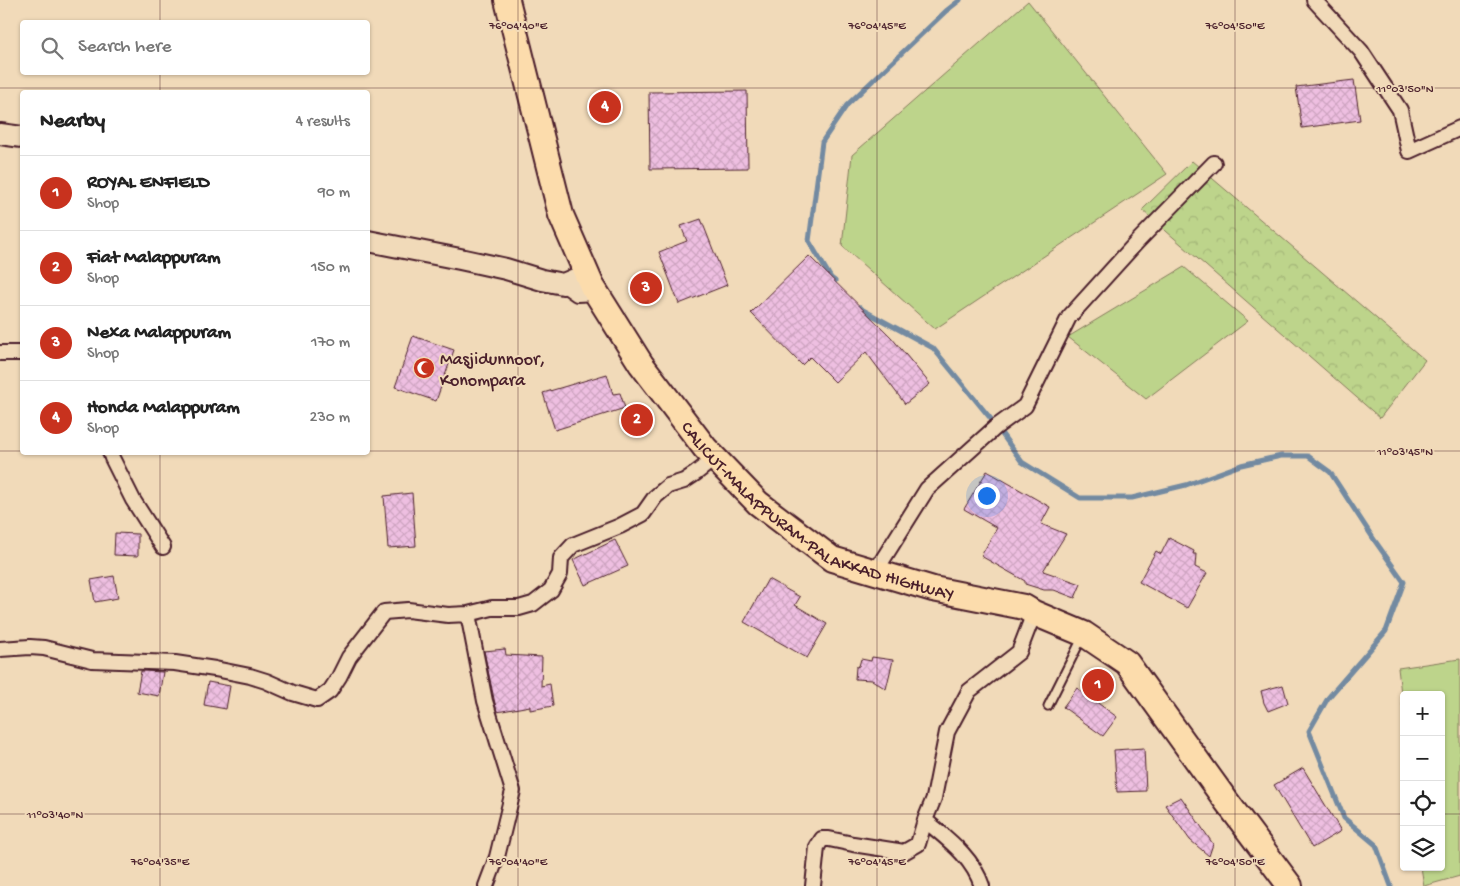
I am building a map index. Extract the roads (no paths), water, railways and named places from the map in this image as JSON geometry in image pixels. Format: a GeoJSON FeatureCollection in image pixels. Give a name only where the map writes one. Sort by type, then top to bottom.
{"type":"FeatureCollection","features":[{"type":"Feature","properties":{"kind":"highway","name":"CALICUT-MALAPPURAM-PALAKKAD HIGHWAY"},"geometry":{"type":"LineString","coordinates":[[507,0],[562,215],[592,284],[641,364],[705,448],[758,503],[832,559],[933,589],[1024,608],[1034,614],[1084,634],[1127,663],[1290,886]]}},
{"type":"Feature","properties":{"kind":"main road"},"geometry":{"type":"LineString","coordinates":[[0,134],[20,137]]}},
{"type":"Feature","properties":{"kind":"main road"},"geometry":{"type":"LineString","coordinates":[[370,241],[506,269],[542,280],[563,284],[592,284]]}},
{"type":"Feature","properties":{"kind":"street"},"geometry":{"type":"LineString","coordinates":[[1314,0],[1361,51],[1400,110],[1409,152],[1460,128]]}},
{"type":"Feature","properties":{"kind":"street"},"geometry":{"type":"LineString","coordinates":[[875,572],[927,489],[996,427],[1024,406],[1069,317],[1137,242],[1214,163]]}},
{"type":"Feature","properties":{"kind":"street"},"geometry":{"type":"LineString","coordinates":[[0,353],[20,353]]}},
{"type":"Feature","properties":{"kind":"street"},"geometry":{"type":"LineString","coordinates":[[111,455],[132,500],[163,547]]}},
{"type":"Feature","properties":{"kind":"street"},"geometry":{"type":"LineString","coordinates":[[0,649],[44,648],[92,660],[175,663],[215,669],[250,676],[293,693],[317,700],[330,691],[339,678],[348,657],[384,612],[408,610],[448,615],[468,614],[492,608],[519,608],[533,604],[551,590],[560,574],[561,558],[573,545],[620,526],[643,514],[655,497],[668,486],[684,481],[715,458]]}},
{"type":"Feature","properties":{"kind":"street"},"geometry":{"type":"LineString","coordinates":[[468,614],[485,701],[513,791],[497,857],[486,886]]}},
{"type":"Feature","properties":{"kind":"street"},"geometry":{"type":"LineString","coordinates":[[813,886],[817,847],[822,839],[904,852],[918,844],[934,798],[947,732],[968,691],[1019,652],[1034,614]]}},
{"type":"Feature","properties":{"kind":"street"},"geometry":{"type":"LineString","coordinates":[[925,820],[965,855],[978,874],[982,886]]}},
{"type":"Feature","properties":{"kind":"lane"},"geometry":{"type":"LineString","coordinates":[[1048,706],[1084,634]]}},
{"type":"Feature","properties":{"kind":"waterway"},"geometry":{"type":"LineString","coordinates":[[835,281],[831,278],[809,241],[822,142],[847,105],[960,0]]}},
{"type":"Feature","properties":{"kind":"waterway"},"geometry":{"type":"LineString","coordinates":[[860,307],[933,348],[991,419],[1022,462],[1080,498],[1132,498],[1186,485],[1241,465],[1281,456],[1308,456],[1330,472],[1404,582],[1386,631],[1328,698],[1309,731],[1344,818],[1376,845],[1391,886]]}},
{"type":"Feature","properties":{"kind":"place","name":"Honda Malappuram"},"geometry":{"type":"Point","coordinates":[605,107]}},
{"type":"Feature","properties":{"kind":"place","name":"Nexa Malappuram"},"geometry":{"type":"Point","coordinates":[646,288]}},
{"type":"Feature","properties":{"kind":"place","name":"Masjidunnoor, Konompara"},"geometry":{"type":"Point","coordinates":[424,368]}},
{"type":"Feature","properties":{"kind":"place","name":"Fiat Malappuram"},"geometry":{"type":"Point","coordinates":[637,420]}},
{"type":"Feature","properties":{"kind":"place","name":"ROYAL ENFIELD"},"geometry":{"type":"Point","coordinates":[1098,685]}}]}
